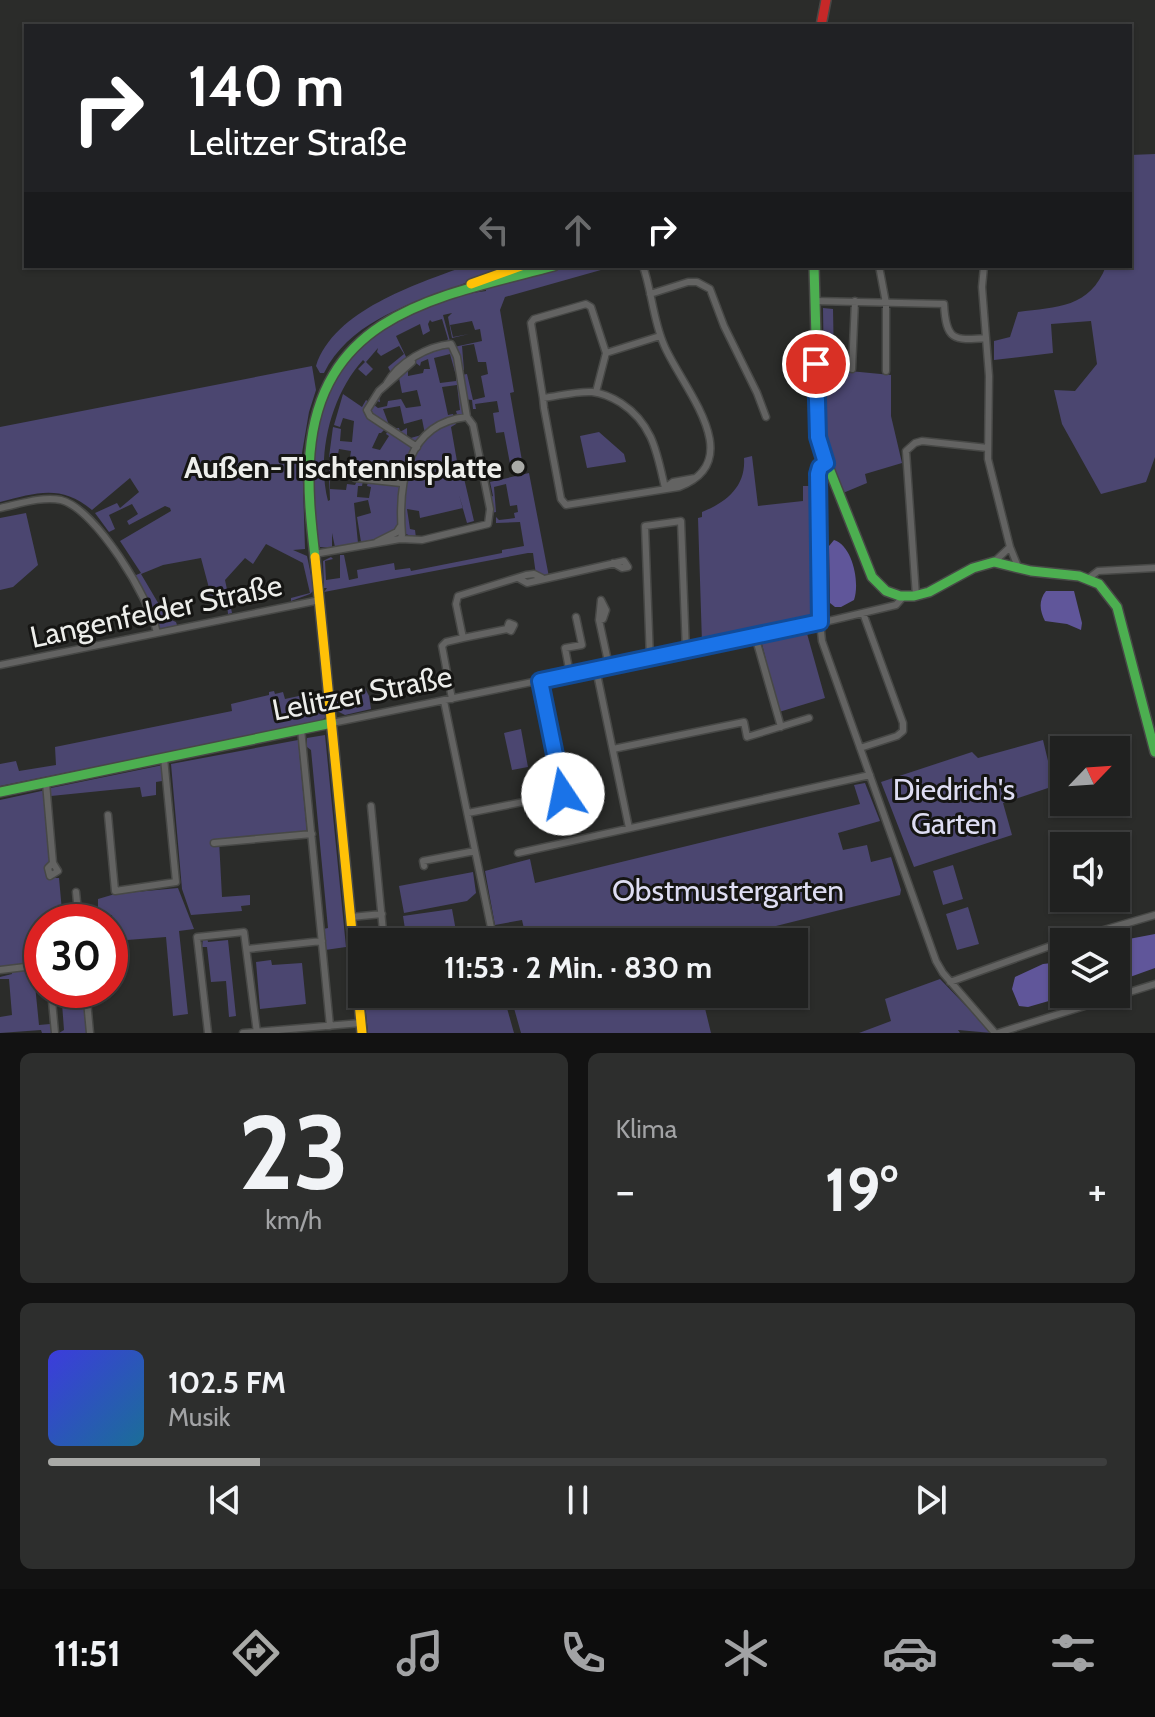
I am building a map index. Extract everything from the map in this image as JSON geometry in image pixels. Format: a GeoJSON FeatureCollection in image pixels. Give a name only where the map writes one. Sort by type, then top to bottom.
{"type":"FeatureCollection","features":[{"type":"Feature","properties":{"kind":"main road"},"geometry":{"type":"LineString","coordinates":[[821,24],[826,0]]}},
{"type":"Feature","properties":{"kind":"main road"},"geometry":{"type":"LineString","coordinates":[[361,1028],[314,554],[309,477],[310,445],[316,412],[338,362],[366,334],[395,316],[516,268]]}},
{"type":"Feature","properties":{"kind":"main road"},"geometry":{"type":"LineString","coordinates":[[435,299],[547,268]]}},
{"type":"Feature","properties":{"kind":"main road"},"geometry":{"type":"LineString","coordinates":[[814,268],[818,437],[872,577],[887,591],[903,597],[916,596],[994,562],[1038,572],[1073,573],[1089,578],[1112,599],[1118,611],[1155,752]]}},
{"type":"Feature","properties":{"kind":"main road","name":"Lelitzer Straße"},"geometry":{"type":"LineString","coordinates":[[0,792],[332,723]]}},
{"type":"Feature","properties":{"kind":"street"},"geometry":{"type":"LineString","coordinates":[[596,392],[606,353],[588,305],[534,319],[530,327],[561,499],[566,505],[665,488],[673,482],[697,478],[706,470],[710,458],[707,424],[660,336],[644,268]]}},
{"type":"Feature","properties":{"kind":"street"},"geometry":{"type":"LineString","coordinates":[[879,268],[886,303],[886,371]]}},
{"type":"Feature","properties":{"kind":"street"},"geometry":{"type":"LineString","coordinates":[[984,268],[982,287],[990,423],[988,448],[992,478],[1018,567]]}},
{"type":"Feature","properties":{"kind":"street"},"geometry":{"type":"LineString","coordinates":[[650,294],[688,282],[697,282],[710,289],[766,417]]}},
{"type":"Feature","properties":{"kind":"street"},"geometry":{"type":"LineString","coordinates":[[815,301],[944,304],[948,331],[953,337],[961,340],[986,338]]}},
{"type":"Feature","properties":{"kind":"street"},"geometry":{"type":"LineString","coordinates":[[852,369],[855,301]]}},
{"type":"Feature","properties":{"kind":"street"},"geometry":{"type":"LineString","coordinates":[[606,353],[660,336]]}},
{"type":"Feature","properties":{"kind":"street"},"geometry":{"type":"LineString","coordinates":[[314,554],[374,544],[399,535],[433,538],[482,527],[489,521],[490,509],[473,425],[467,417],[453,346],[443,345],[417,357],[387,383],[367,412],[417,447]]}},
{"type":"Feature","properties":{"kind":"street"},"geometry":{"type":"LineString","coordinates":[[543,398],[596,392],[618,401],[644,422],[656,446],[665,488]]}},
{"type":"Feature","properties":{"kind":"street"},"geometry":{"type":"LineString","coordinates":[[399,535],[401,483],[417,447],[434,429],[467,417]]}},
{"type":"Feature","properties":{"kind":"street"},"geometry":{"type":"LineString","coordinates":[[916,596],[906,451],[922,441],[988,448]]}},
{"type":"Feature","properties":{"kind":"street"},"geometry":{"type":"LineString","coordinates":[[826,463],[820,467],[818,474],[822,641],[936,961],[950,982],[997,1033],[1155,984]]}},
{"type":"Feature","properties":{"kind":"street"},"geometry":{"type":"LineString","coordinates":[[355,478],[401,483]]}},
{"type":"Feature","properties":{"kind":"street"},"geometry":{"type":"LineString","coordinates":[[0,508],[49,499],[67,502],[83,512],[99,529],[146,600],[157,633]]}},
{"type":"Feature","properties":{"kind":"street"},"geometry":{"type":"LineString","coordinates":[[650,659],[645,526],[681,521],[686,652]]}},
{"type":"Feature","properties":{"kind":"street"},"geometry":{"type":"LineString","coordinates":[[401,524],[411,538]]}},
{"type":"Feature","properties":{"kind":"street"},"geometry":{"type":"LineString","coordinates":[[994,562],[1010,547]]}},
{"type":"Feature","properties":{"kind":"street"},"geometry":{"type":"LineString","coordinates":[[463,638],[456,604],[458,596],[518,578],[527,583],[613,563]]}},
{"type":"Feature","properties":{"kind":"street"},"geometry":{"type":"LineString","coordinates":[[1089,578],[1095,572],[1155,568]]}},
{"type":"Feature","properties":{"kind":"street"},"geometry":{"type":"LineString","coordinates":[[1103,571],[1103,589]]}},
{"type":"Feature","properties":{"kind":"street","name":"Lelitzer Straße"},"geometry":{"type":"LineString","coordinates":[[332,723],[863,613],[896,605],[903,597]]}},
{"type":"Feature","properties":{"kind":"street","name":"Langenfelder Straße"},"geometry":{"type":"LineString","coordinates":[[0,665],[320,600]]}},
{"type":"Feature","properties":{"kind":"street"},"geometry":{"type":"LineString","coordinates":[[860,748],[897,736],[903,731],[882,661],[875,650],[863,613]]}},
{"type":"Feature","properties":{"kind":"street"},"geometry":{"type":"LineString","coordinates":[[570,674],[565,648],[582,645],[576,617]]}},
{"type":"Feature","properties":{"kind":"street"},"geometry":{"type":"LineString","coordinates":[[599,620],[609,666]]}},
{"type":"Feature","properties":{"kind":"street"},"geometry":{"type":"LineString","coordinates":[[452,699],[442,646],[446,642],[507,629]]}},
{"type":"Feature","properties":{"kind":"street"},"geometry":{"type":"LineString","coordinates":[[755,636],[781,727]]}},
{"type":"Feature","properties":{"kind":"street"},"geometry":{"type":"LineString","coordinates":[[596,669],[629,828]]}},
{"type":"Feature","properties":{"kind":"street"},"geometry":{"type":"LineString","coordinates":[[468,813],[563,794],[540,681]]}},
{"type":"Feature","properties":{"kind":"street"},"geometry":{"type":"LineString","coordinates":[[444,701],[491,928]]}},
{"type":"Feature","properties":{"kind":"street"},"geometry":{"type":"LineString","coordinates":[[613,749],[742,722],[747,737],[809,718]]}},
{"type":"Feature","properties":{"kind":"street"},"geometry":{"type":"LineString","coordinates":[[301,729],[330,1026]]}},
{"type":"Feature","properties":{"kind":"street"},"geometry":{"type":"LineString","coordinates":[[108,815],[115,891],[176,882],[164,758]]}},
{"type":"Feature","properties":{"kind":"street"},"geometry":{"type":"LineString","coordinates":[[518,853],[870,775]]}},
{"type":"Feature","properties":{"kind":"street"},"geometry":{"type":"LineString","coordinates":[[46,783],[53,863]]}},
{"type":"Feature","properties":{"kind":"street"},"geometry":{"type":"LineString","coordinates":[[371,806],[383,928]]}},
{"type":"Feature","properties":{"kind":"street"},"geometry":{"type":"LineString","coordinates":[[214,843],[312,834]]}},
{"type":"Feature","properties":{"kind":"street"},"geometry":{"type":"LineString","coordinates":[[424,866],[423,861],[475,851]]}},
{"type":"Feature","properties":{"kind":"street"},"geometry":{"type":"LineString","coordinates":[[76,892],[77,904]]}},
{"type":"Feature","properties":{"kind":"street"},"geometry":{"type":"LineString","coordinates":[[351,917],[382,914]]}},
{"type":"Feature","properties":{"kind":"street"},"geometry":{"type":"LineString","coordinates":[[950,982],[958,976],[1155,915]]}},
{"type":"Feature","properties":{"kind":"street"},"geometry":{"type":"LineString","coordinates":[[208,1033],[197,937],[244,932],[257,1032]]}},
{"type":"Feature","properties":{"kind":"street"},"geometry":{"type":"LineString","coordinates":[[248,949],[322,941]]}},
{"type":"Feature","properties":{"kind":"street"},"geometry":{"type":"LineString","coordinates":[[0,970],[24,967]]}},
{"type":"Feature","properties":{"kind":"street"},"geometry":{"type":"LineString","coordinates":[[53,1008],[55,1033]]}},
{"type":"Feature","properties":{"kind":"street"},"geometry":{"type":"LineString","coordinates":[[88,1008],[90,1033]]}},
{"type":"Feature","properties":{"kind":"street"},"geometry":{"type":"LineString","coordinates":[[243,1033],[330,1026],[361,1028]]}},
{"type":"Feature","properties":{"kind":"green space"},"geometry":{"type":"Polygon","coordinates":[[[1155,154],[1155,457],[1146,482],[1101,494],[1062,424],[1054,390],[1075,391],[1097,364],[1091,321],[1051,324],[1053,353],[994,360],[994,341],[1010,337],[1018,312],[1071,303],[1091,290],[1105,268],[1132,268],[1132,155],[1155,154]]]}},
{"type":"Feature","properties":{"kind":"green space"},"geometry":{"type":"Polygon","coordinates":[[[460,268],[502,268],[378,319],[347,342],[324,373],[320,373],[316,366],[326,346],[340,329],[378,302],[460,268]]]}},
{"type":"Feature","properties":{"kind":"green space"},"geometry":{"type":"Polygon","coordinates":[[[554,268],[608,268],[505,297],[500,310],[524,472],[512,474],[504,432],[496,433],[493,413],[499,412],[497,401],[475,404],[476,409],[473,409],[472,400],[464,399],[467,417],[458,418],[457,385],[442,387],[448,415],[453,414],[456,424],[451,427],[458,467],[469,465],[471,471],[463,474],[474,521],[467,523],[463,508],[420,518],[419,511],[407,509],[410,529],[415,530],[416,538],[396,530],[361,542],[357,517],[371,513],[368,500],[354,503],[358,543],[335,547],[332,533],[332,548],[320,547],[315,518],[314,442],[320,410],[331,382],[368,340],[424,307],[486,291],[486,286],[554,268]],[[452,313],[443,315],[450,341],[445,343],[448,339],[442,319],[430,320],[430,331],[423,335],[420,324],[396,336],[408,361],[391,373],[388,367],[404,354],[399,346],[381,356],[378,348],[366,362],[373,369],[366,376],[358,369],[365,362],[363,360],[352,374],[335,408],[325,445],[328,501],[329,474],[353,475],[352,481],[330,476],[330,489],[346,490],[347,484],[355,485],[357,481],[363,481],[362,486],[358,486],[357,497],[369,498],[371,487],[367,486],[371,470],[375,470],[374,476],[385,479],[388,465],[376,463],[375,468],[355,466],[353,474],[352,455],[349,474],[329,473],[329,460],[337,461],[337,472],[348,472],[351,451],[339,449],[337,459],[329,457],[333,427],[341,429],[340,441],[352,442],[354,421],[343,418],[340,427],[334,425],[343,394],[362,407],[366,400],[370,403],[379,397],[380,402],[374,405],[378,408],[387,406],[388,401],[401,399],[406,408],[421,406],[417,390],[402,393],[399,378],[408,370],[408,376],[430,369],[428,359],[420,366],[413,361],[443,345],[454,347],[482,341],[480,329],[475,330],[472,321],[450,325],[453,337],[469,334],[452,338],[448,317],[452,313]],[[474,344],[462,346],[464,370],[455,372],[450,354],[434,358],[440,383],[456,381],[456,376],[467,374],[473,400],[485,397],[481,376],[488,374],[486,362],[478,362],[474,344]],[[400,406],[383,409],[389,425],[379,433],[372,448],[380,450],[389,436],[386,434],[389,429],[399,428],[400,432],[407,428],[407,439],[425,434],[422,419],[404,424],[400,406]]]}},
{"type":"Feature","properties":{"kind":"green space"},"geometry":{"type":"Polygon","coordinates":[[[823,308],[833,309],[834,363],[839,370],[891,375],[891,416],[902,463],[865,474],[867,483],[843,493],[825,447],[823,308]]]}},
{"type":"Feature","properties":{"kind":"green space"},"geometry":{"type":"Polygon","coordinates":[[[312,366],[316,390],[302,453],[305,549],[293,550],[307,556],[314,590],[310,594],[291,601],[291,598],[310,593],[303,563],[266,544],[253,564],[245,558],[225,580],[232,613],[228,614],[226,592],[212,591],[215,601],[208,603],[204,589],[209,588],[201,558],[163,565],[141,574],[167,618],[176,622],[178,628],[157,633],[131,577],[141,573],[120,541],[171,511],[170,508],[165,506],[129,525],[127,521],[138,514],[132,504],[109,515],[115,529],[109,532],[95,513],[117,503],[120,508],[139,492],[130,478],[92,510],[69,497],[48,493],[0,502],[0,427],[312,366]]]}},
{"type":"Feature","properties":{"kind":"green space"},"geometry":{"type":"Polygon","coordinates":[[[599,432],[624,454],[626,462],[587,468],[580,436],[599,432]]]}},
{"type":"Feature","properties":{"kind":"green space"},"geometry":{"type":"Polygon","coordinates":[[[752,456],[758,506],[803,501],[803,486],[812,486],[814,619],[702,643],[698,518],[702,517],[702,512],[733,492],[742,477],[744,458],[752,456]]]}},
{"type":"Feature","properties":{"kind":"green space"},"geometry":{"type":"Polygon","coordinates":[[[529,473],[549,577],[536,575],[533,553],[528,553],[324,592],[327,588],[324,588],[323,561],[331,557],[333,559],[325,561],[326,580],[340,578],[340,555],[344,555],[349,580],[358,578],[357,570],[394,563],[395,570],[410,568],[411,571],[524,546],[520,522],[496,523],[496,517],[499,520],[515,518],[514,513],[518,512],[517,505],[510,506],[506,484],[494,487],[496,512],[491,513],[488,498],[493,496],[490,482],[529,473]]]}},
{"type":"Feature","properties":{"kind":"green space"},"geometry":{"type":"Polygon","coordinates":[[[26,513],[38,565],[13,587],[0,590],[0,518],[26,513]]]}},
{"type":"Feature","properties":{"kind":"green space"},"geometry":{"type":"Polygon","coordinates":[[[806,630],[825,698],[779,712],[761,640],[806,630]]]}},
{"type":"Feature","properties":{"kind":"green space"},"geometry":{"type":"Polygon","coordinates":[[[365,688],[371,709],[345,715],[337,711],[334,692],[365,688]]]}},
{"type":"Feature","properties":{"kind":"green space"},"geometry":{"type":"Polygon","coordinates":[[[274,691],[275,694],[283,692],[285,699],[317,692],[318,696],[324,695],[327,716],[321,721],[0,786],[0,764],[16,761],[19,771],[56,765],[55,747],[232,711],[231,704],[274,691]]]}},
{"type":"Feature","properties":{"kind":"green space"},"geometry":{"type":"Polygon","coordinates":[[[521,729],[528,767],[512,770],[504,733],[521,729]]]}},
{"type":"Feature","properties":{"kind":"green space"},"geometry":{"type":"Polygon","coordinates":[[[325,735],[346,947],[325,950],[323,929],[328,928],[311,750],[307,747],[307,738],[325,735]]]}},
{"type":"Feature","properties":{"kind":"green space"},"geometry":{"type":"Polygon","coordinates":[[[298,740],[307,832],[219,840],[222,897],[250,895],[250,905],[241,906],[242,911],[191,915],[182,889],[171,764],[298,740]]]}},
{"type":"Feature","properties":{"kind":"green space","name":"Diedrich's Garten"},"geometry":{"type":"Polygon","coordinates":[[[1043,740],[1050,769],[1050,787],[1003,803],[1012,835],[914,867],[881,782],[972,752],[978,758],[1043,740]]]}},
{"type":"Feature","properties":{"kind":"green space"},"geometry":{"type":"Polygon","coordinates":[[[163,765],[162,781],[156,782],[156,795],[142,797],[140,787],[51,796],[51,788],[163,765]]]}},
{"type":"Feature","properties":{"kind":"green space","name":"Obstmustergarten"},"geometry":{"type":"Polygon","coordinates":[[[865,783],[880,821],[838,833],[843,850],[867,845],[871,862],[891,857],[900,895],[768,928],[524,928],[522,920],[495,925],[485,871],[530,859],[535,883],[860,804],[854,785],[865,783]]]}},
{"type":"Feature","properties":{"kind":"green space"},"geometry":{"type":"Polygon","coordinates":[[[46,790],[53,863],[58,868],[50,878],[59,878],[61,904],[24,904],[24,1008],[37,1008],[39,1025],[50,1024],[49,1008],[53,1008],[55,1033],[42,1033],[41,1030],[0,1033],[0,1017],[12,1015],[9,979],[0,977],[12,974],[11,968],[0,969],[0,800],[46,790]]]}},
{"type":"Feature","properties":{"kind":"green space"},"geometry":{"type":"Polygon","coordinates":[[[953,865],[963,899],[943,905],[933,871],[953,865]]]}},
{"type":"Feature","properties":{"kind":"green space"},"geometry":{"type":"Polygon","coordinates":[[[473,872],[476,893],[467,901],[404,913],[399,886],[473,872]]]}},
{"type":"Feature","properties":{"kind":"green space"},"geometry":{"type":"Polygon","coordinates":[[[178,888],[194,929],[179,931],[188,1014],[173,1016],[166,937],[128,940],[128,904],[98,904],[98,899],[115,894],[178,888]]]}},
{"type":"Feature","properties":{"kind":"green space"},"geometry":{"type":"Polygon","coordinates":[[[968,907],[979,944],[957,950],[946,914],[968,907]]]}},
{"type":"Feature","properties":{"kind":"green space"},"geometry":{"type":"Polygon","coordinates":[[[452,909],[455,928],[405,928],[403,916],[452,909]]]}},
{"type":"Feature","properties":{"kind":"green space"},"geometry":{"type":"Polygon","coordinates":[[[207,937],[208,942],[228,940],[236,1016],[229,1017],[226,981],[211,982],[207,947],[202,947],[203,938],[207,937]]]}},
{"type":"Feature","properties":{"kind":"green space"},"geometry":{"type":"Polygon","coordinates":[[[271,960],[272,965],[302,963],[306,1004],[260,1009],[256,962],[271,960]]]}},
{"type":"Feature","properties":{"kind":"green space"},"geometry":{"type":"Polygon","coordinates":[[[940,979],[992,1033],[958,1030],[960,1033],[859,1033],[891,1021],[885,999],[940,979]]]}},
{"type":"Feature","properties":{"kind":"green space"},"geometry":{"type":"Polygon","coordinates":[[[62,1008],[88,1008],[90,1033],[59,1033],[64,1030],[62,1008]]]}},
{"type":"Feature","properties":{"kind":"green space"},"geometry":{"type":"Polygon","coordinates":[[[366,1008],[507,1008],[514,1033],[368,1033],[366,1008]]]}},
{"type":"Feature","properties":{"kind":"green space"},"geometry":{"type":"Polygon","coordinates":[[[514,1008],[705,1008],[711,1033],[521,1033],[514,1008]]]}},
{"type":"Feature","properties":{"kind":"shaded area"},"geometry":{"type":"Polygon","coordinates":[[[834,540],[846,550],[855,575],[854,600],[841,607],[830,603],[829,546],[834,540]]]}},
{"type":"Feature","properties":{"kind":"shaded area"},"geometry":{"type":"Polygon","coordinates":[[[1046,591],[1074,591],[1081,630],[1067,624],[1045,621],[1041,606],[1046,591]]]}},
{"type":"Feature","properties":{"kind":"shaded area"},"geometry":{"type":"Polygon","coordinates":[[[1155,934],[1155,968],[1130,977],[1130,939],[1155,934]]]}},
{"type":"Feature","properties":{"kind":"shaded area"},"geometry":{"type":"Polygon","coordinates":[[[1050,963],[1050,1001],[1028,1007],[1019,1006],[1012,989],[1015,977],[1050,963]]]}},
{"type":"Feature","properties":{"kind":"traffic: fast"},"geometry":{"type":"LineString","coordinates":[[315,557],[309,492],[310,453],[319,406],[337,369],[363,340],[394,318],[430,301],[546,268]]}},
{"type":"Feature","properties":{"kind":"traffic: fast"},"geometry":{"type":"LineString","coordinates":[[814,268],[819,443],[872,577],[886,591],[900,596],[914,596],[929,592],[973,568],[994,562],[1031,571],[1079,576],[1099,584],[1117,607],[1155,752]]}},
{"type":"Feature","properties":{"kind":"traffic: fast"},"geometry":{"type":"LineString","coordinates":[[0,792],[332,723]]}},
{"type":"Feature","properties":{"kind":"traffic: slow"},"geometry":{"type":"LineString","coordinates":[[471,284],[515,268]]}},
{"type":"Feature","properties":{"kind":"traffic: slow"},"geometry":{"type":"LineString","coordinates":[[315,557],[362,1033]]}},
{"type":"Feature","properties":{"kind":"traffic: jam"},"geometry":{"type":"LineString","coordinates":[[821,24],[826,0]]}},
{"type":"Feature","properties":{"kind":"place","name":"Außen-Tischtennisplatte"},"geometry":{"type":"Point","coordinates":[518,467]}},
{"type":"Feature","properties":{"kind":"route"},"geometry":{"type":"LineString","coordinates":[[563,794],[540,681],[820,622],[818,474],[820,467],[826,463],[818,437],[816,364]]}}]}
